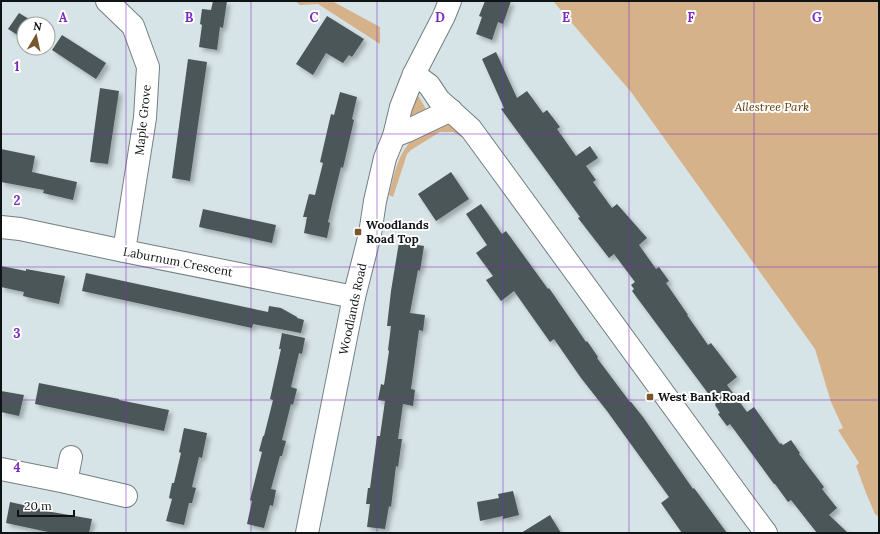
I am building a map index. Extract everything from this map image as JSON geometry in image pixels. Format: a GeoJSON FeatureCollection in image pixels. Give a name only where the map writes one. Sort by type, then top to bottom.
{"type":"FeatureCollection","features":[{"type":"Feature","properties":{"kind":"street","name":"Maple Grove"},"geometry":{"type":"LineString","coordinates":[[107,1],[133,26],[148,67],[145,118],[124,251]]}},
{"type":"Feature","properties":{"kind":"street","name":"Woodlands Road"},"geometry":{"type":"LineString","coordinates":[[307,533],[354,297],[370,234],[375,201],[386,158],[394,136],[401,107],[414,74],[444,16],[450,1]]}},
{"type":"Feature","properties":{"kind":"street"},"geometry":{"type":"LineString","coordinates":[[414,74],[429,85],[439,100],[471,129],[480,140],[766,533]]}},
{"type":"Feature","properties":{"kind":"street"},"geometry":{"type":"LineString","coordinates":[[394,136],[407,132],[451,110]]}},
{"type":"Feature","properties":{"kind":"street","name":"Laburnum Crescent"},"geometry":{"type":"LineString","coordinates":[[1,227],[20,229],[354,297]]}},
{"type":"Feature","properties":{"kind":"street"},"geometry":{"type":"LineString","coordinates":[[66,482],[71,457]]}},
{"type":"Feature","properties":{"kind":"street"},"geometry":{"type":"LineString","coordinates":[[1,469],[126,496]]}},
{"type":"Feature","properties":{"kind":"green space"},"geometry":{"type":"Polygon","coordinates":[[[295,1],[332,1],[380,27],[380,44],[318,4],[300,5],[295,1]]]}},
{"type":"Feature","properties":{"kind":"green space","name":"Allestree Park"},"geometry":{"type":"Polygon","coordinates":[[[553,1],[879,1],[879,517],[875,514],[856,466],[859,463],[838,430],[843,428],[831,402],[815,349],[631,92],[553,1]]]}},
{"type":"Feature","properties":{"kind":"green space"},"geometry":{"type":"Polygon","coordinates":[[[416,92],[426,109],[406,121],[416,92]]]}},
{"type":"Feature","properties":{"kind":"green space"},"geometry":{"type":"Polygon","coordinates":[[[448,122],[465,139],[453,132],[440,132],[411,150],[407,154],[393,197],[389,195],[401,156],[410,142],[423,133],[448,122]]]}},
{"type":"Feature","properties":{"kind":"building"},"geometry":{"type":"Polygon","coordinates":[[[213,1],[227,1],[223,28],[220,27],[217,50],[199,47],[202,25],[200,24],[202,9],[211,10],[213,1]]]}},
{"type":"Feature","properties":{"kind":"building"},"geometry":{"type":"Polygon","coordinates":[[[485,1],[511,1],[503,24],[498,22],[492,40],[476,34],[482,17],[479,16],[485,1]]]}},
{"type":"Feature","properties":{"kind":"building"},"geometry":{"type":"Polygon","coordinates":[[[19,13],[24,16],[17,16],[19,13]]]}},
{"type":"Feature","properties":{"kind":"building"},"geometry":{"type":"Polygon","coordinates":[[[327,16],[364,39],[352,57],[349,55],[343,63],[326,53],[313,75],[296,64],[327,16]]]}},
{"type":"Feature","properties":{"kind":"building"},"geometry":{"type":"Polygon","coordinates":[[[16,17],[16,34],[8,29],[16,17]]]}},
{"type":"Feature","properties":{"kind":"building"},"geometry":{"type":"Polygon","coordinates":[[[62,35],[106,63],[96,79],[56,53],[56,44],[62,35]]]}},
{"type":"Feature","properties":{"kind":"building"},"geometry":{"type":"Polygon","coordinates":[[[496,52],[517,98],[527,91],[543,113],[547,110],[560,127],[557,129],[576,156],[590,146],[598,158],[586,166],[596,180],[593,182],[612,208],[617,204],[647,238],[639,245],[656,269],[659,267],[669,281],[666,283],[708,345],[711,343],[737,377],[727,385],[747,412],[754,407],[780,444],[781,443],[783,445],[791,440],[800,453],[799,454],[824,487],[822,489],[837,508],[829,515],[848,533],[817,533],[791,500],[788,502],[730,424],[727,426],[718,414],[720,413],[715,405],[716,404],[632,291],[634,289],[631,285],[635,282],[614,254],[609,258],[578,218],[580,217],[501,109],[504,108],[482,59],[496,52]]]}},
{"type":"Feature","properties":{"kind":"building"},"geometry":{"type":"Polygon","coordinates":[[[188,59],[207,62],[190,181],[172,178],[188,59]]]}},
{"type":"Feature","properties":{"kind":"building"},"geometry":{"type":"Polygon","coordinates":[[[100,88],[119,91],[108,164],[90,162],[100,88]]]}},
{"type":"Feature","properties":{"kind":"building"},"geometry":{"type":"Polygon","coordinates":[[[340,92],[357,97],[352,119],[354,120],[343,168],[341,167],[328,222],[330,223],[327,238],[304,233],[307,217],[303,217],[309,194],[315,195],[323,163],[320,162],[331,114],[334,115],[340,92]]]}},
{"type":"Feature","properties":{"kind":"building"},"geometry":{"type":"Polygon","coordinates":[[[1,149],[35,156],[32,172],[77,182],[73,200],[43,193],[44,190],[1,182],[1,149]]]}},
{"type":"Feature","properties":{"kind":"building"},"geometry":{"type":"Polygon","coordinates":[[[451,172],[469,199],[436,221],[418,194],[451,172]]]}},
{"type":"Feature","properties":{"kind":"building"},"geometry":{"type":"Polygon","coordinates":[[[481,204],[502,234],[506,231],[548,289],[549,288],[598,357],[597,358],[643,417],[693,489],[694,488],[727,533],[682,533],[661,503],[669,497],[554,339],[550,342],[514,291],[501,301],[486,280],[493,276],[476,253],[487,245],[466,214],[481,204]]]}},
{"type":"Feature","properties":{"kind":"building"},"geometry":{"type":"Polygon","coordinates":[[[203,209],[276,225],[272,243],[199,227],[203,209]]]}},
{"type":"Feature","properties":{"kind":"building"},"geometry":{"type":"Polygon","coordinates":[[[399,242],[424,246],[410,313],[425,315],[423,331],[419,330],[411,389],[415,390],[413,406],[403,404],[398,439],[402,439],[398,467],[396,466],[391,507],[389,506],[385,529],[367,527],[370,504],[366,504],[368,488],[370,488],[377,436],[380,436],[385,401],[378,400],[381,384],[384,385],[389,351],[391,326],[387,326],[399,242]]]}},
{"type":"Feature","properties":{"kind":"building"},"geometry":{"type":"Polygon","coordinates":[[[1,266],[65,276],[59,304],[23,296],[24,292],[1,287],[1,266]]]}},
{"type":"Feature","properties":{"kind":"building"},"geometry":{"type":"Polygon","coordinates":[[[86,273],[268,312],[269,306],[281,308],[297,318],[304,320],[301,333],[253,324],[252,328],[82,291],[86,273]]]}},
{"type":"Feature","properties":{"kind":"building"},"geometry":{"type":"Polygon","coordinates":[[[282,333],[305,338],[302,354],[299,353],[291,387],[297,389],[293,405],[291,404],[282,440],[286,441],[282,456],[280,456],[271,489],[276,490],[273,506],[270,505],[264,528],[247,524],[252,501],[250,500],[262,452],[259,451],[273,400],[270,399],[281,349],[279,349],[282,333]]]}},
{"type":"Feature","properties":{"kind":"building"},"geometry":{"type":"Polygon","coordinates":[[[39,383],[169,410],[164,431],[35,404],[39,383]]]}},
{"type":"Feature","properties":{"kind":"building"},"geometry":{"type":"Polygon","coordinates":[[[1,391],[24,395],[19,416],[1,412],[1,391]]]}},
{"type":"Feature","properties":{"kind":"building"},"geometry":{"type":"Polygon","coordinates":[[[184,428],[207,433],[202,458],[199,457],[192,487],[196,488],[192,503],[189,503],[184,525],[166,521],[172,499],[169,498],[172,483],[174,483],[181,453],[179,452],[184,428]]]}},
{"type":"Feature","properties":{"kind":"building"},"geometry":{"type":"Polygon","coordinates":[[[513,491],[519,515],[503,519],[503,516],[480,521],[477,502],[499,498],[498,494],[513,491]]]}},
{"type":"Feature","properties":{"kind":"building"},"geometry":{"type":"Polygon","coordinates":[[[10,502],[46,511],[92,519],[89,533],[53,533],[6,523],[10,502]]]}},
{"type":"Feature","properties":{"kind":"building"},"geometry":{"type":"Polygon","coordinates":[[[550,515],[561,533],[521,533],[550,515]]]}},
{"type":"Feature","properties":{"kind":"place","name":"Woodlands Road Top"},"geometry":{"type":"Point","coordinates":[358,232]}},
{"type":"Feature","properties":{"kind":"place","name":"West Bank Road"},"geometry":{"type":"Point","coordinates":[650,397]}}]}
